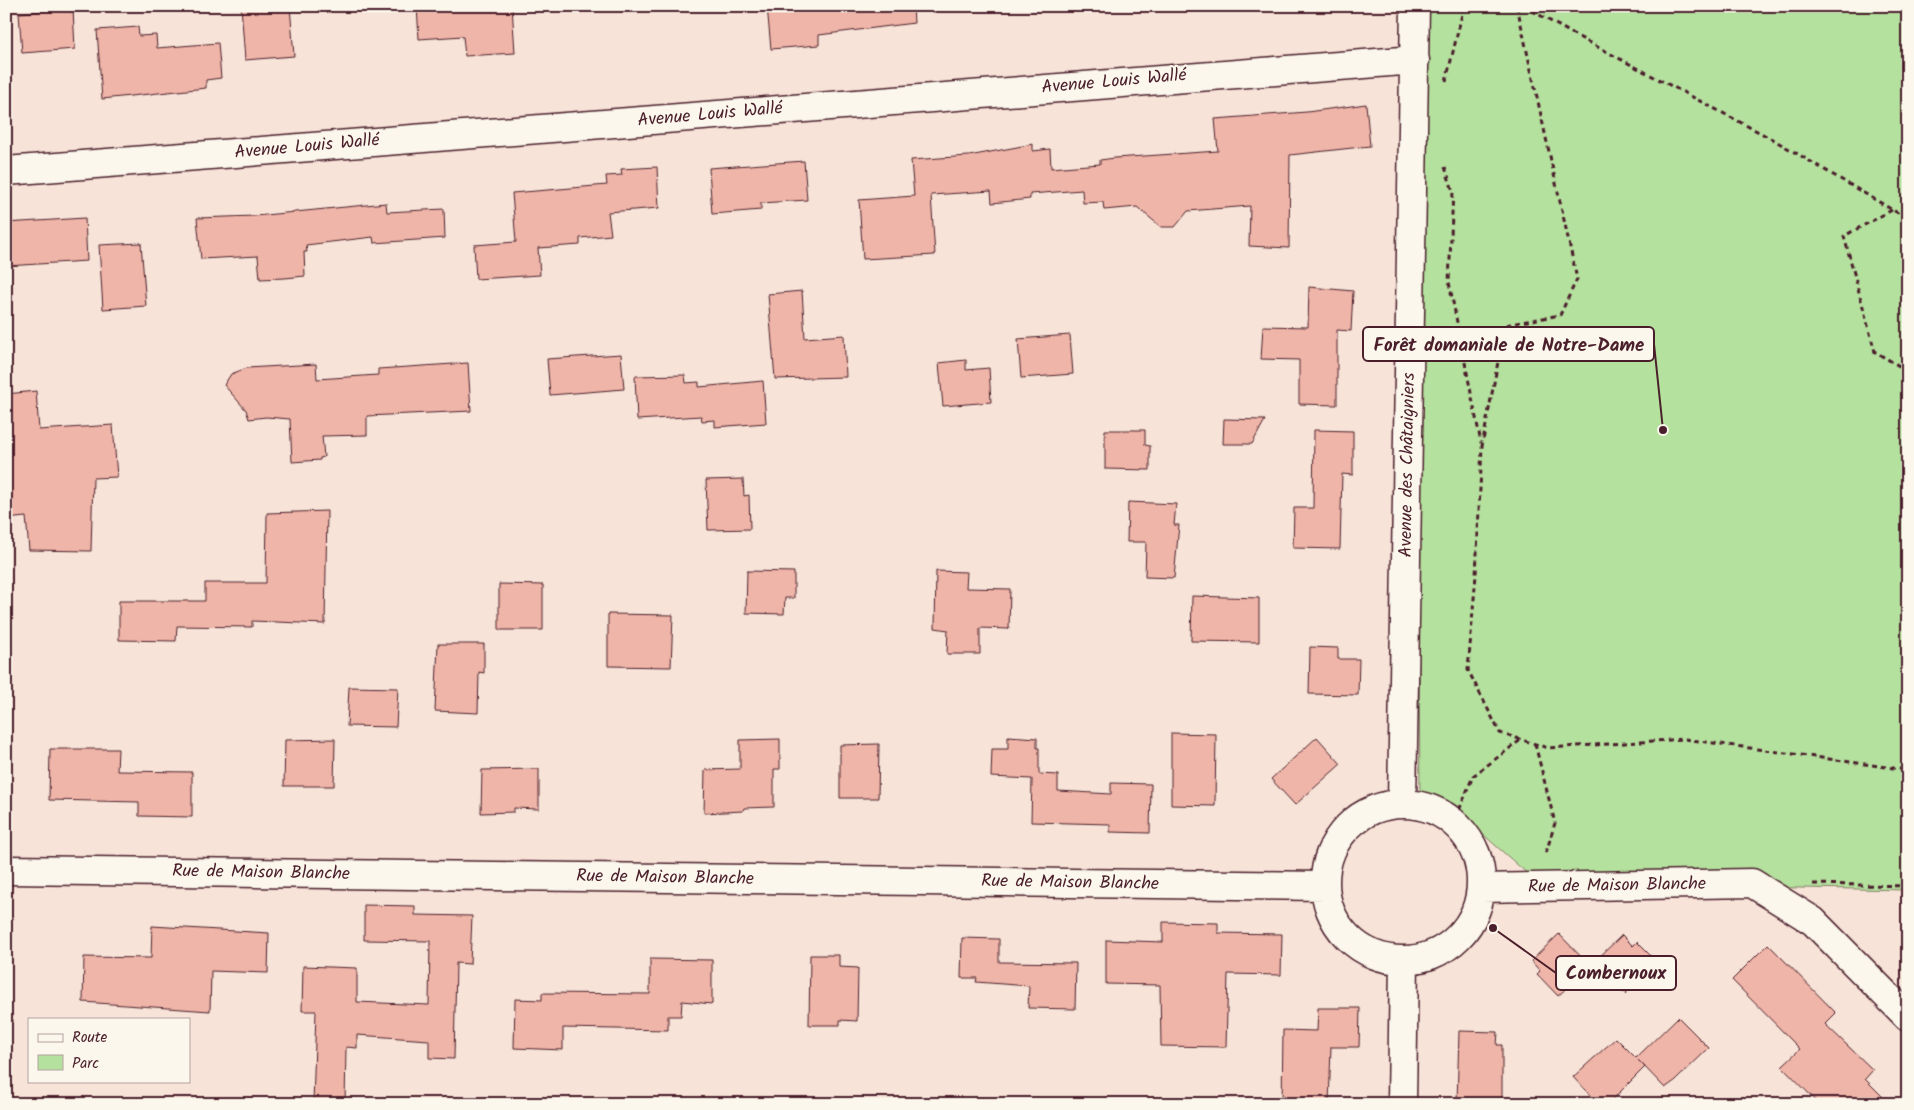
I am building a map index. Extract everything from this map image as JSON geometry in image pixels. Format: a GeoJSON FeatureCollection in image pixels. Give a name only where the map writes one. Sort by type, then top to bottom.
{"type":"FeatureCollection","features":[{"type":"Feature","properties":{"kind":"street","name":"Avenue des Châtaigniers"},"geometry":{"type":"LineString","coordinates":[[1402,803],[1415,6]]}},
{"type":"Feature","properties":{"kind":"street","name":"Avenue Louis Wallé"},"geometry":{"type":"LineString","coordinates":[[6,171],[1415,60]]}},
{"type":"Feature","properties":{"kind":"street"},"geometry":{"type":"LineString","coordinates":[[1402,803],[1428,807],[1451,819],[1469,838],[1480,862],[1482,888],[1477,910],[1460,936],[1448,946],[1427,957],[1404,960],[1380,957],[1359,947],[1342,930],[1330,910],[1325,886],[1327,862],[1338,838],[1349,826],[1355,820],[1377,808],[1402,803]]}},
{"type":"Feature","properties":{"kind":"street","name":"Rue de Maison Blanche"},"geometry":{"type":"LineString","coordinates":[[6,870],[1325,886]]}},
{"type":"Feature","properties":{"kind":"street","name":"Rue de Maison Blanche"},"geometry":{"type":"LineString","coordinates":[[1482,888],[1752,883],[1813,921],[1908,1017]]}},
{"type":"Feature","properties":{"kind":"street"},"geometry":{"type":"LineString","coordinates":[[1402,1104],[1404,960]]}},
{"type":"Feature","properties":{"kind":"path"},"geometry":{"type":"LineString","coordinates":[[1445,89],[1464,6]]}},
{"type":"Feature","properties":{"kind":"path"},"geometry":{"type":"LineString","coordinates":[[1517,6],[1577,279],[1560,315],[1505,325],[1482,446],[1476,575],[1468,670],[1500,733],[1548,748],[1685,739],[1908,770]]}},
{"type":"Feature","properties":{"kind":"path"},"geometry":{"type":"LineString","coordinates":[[1524,6],[1571,33],[1774,140],[1908,220]]}},
{"type":"Feature","properties":{"kind":"path"},"geometry":{"type":"LineString","coordinates":[[1444,163],[1453,191],[1449,282],[1482,446]]}},
{"type":"Feature","properties":{"kind":"path"},"geometry":{"type":"LineString","coordinates":[[1892,210],[1844,236],[1875,352],[1908,371]]}},
{"type":"Feature","properties":{"kind":"path"},"geometry":{"type":"LineString","coordinates":[[1456,818],[1473,776],[1522,739]]}},
{"type":"Feature","properties":{"kind":"path"},"geometry":{"type":"LineString","coordinates":[[1535,744],[1555,823],[1545,857]]}},
{"type":"Feature","properties":{"kind":"path"},"geometry":{"type":"LineString","coordinates":[[1810,884],[1908,886]]}},
{"type":"Feature","properties":{"kind":"green space"},"geometry":{"type":"Polygon","coordinates":[[[1415,6],[1908,6],[1908,890],[1538,883],[1477,829],[1420,801],[1415,6]]]}},
{"type":"Feature","properties":{"kind":"building"},"geometry":{"type":"Polygon","coordinates":[[[241,6],[290,6],[294,56],[245,60],[241,6]]]}},
{"type":"Feature","properties":{"kind":"building"},"geometry":{"type":"Polygon","coordinates":[[[417,6],[512,6],[515,53],[465,56],[463,36],[419,39],[417,6]]]}},
{"type":"Feature","properties":{"kind":"building"},"geometry":{"type":"Polygon","coordinates":[[[767,6],[913,6],[914,23],[819,35],[819,45],[771,49],[767,6]]]}},
{"type":"Feature","properties":{"kind":"building"},"geometry":{"type":"Polygon","coordinates":[[[73,9],[75,49],[22,53],[19,13],[73,9]]]}},
{"type":"Feature","properties":{"kind":"building"},"geometry":{"type":"Polygon","coordinates":[[[138,27],[139,36],[156,35],[157,48],[218,43],[221,78],[206,80],[206,88],[102,99],[97,30],[138,27]]]}},
{"type":"Feature","properties":{"kind":"building"},"geometry":{"type":"Polygon","coordinates":[[[1366,104],[1370,146],[1290,155],[1289,248],[1249,246],[1250,206],[1188,211],[1175,227],[1161,227],[1137,207],[1104,210],[1103,202],[1083,203],[1082,190],[1030,194],[1030,199],[992,203],[991,191],[931,195],[935,255],[863,259],[859,200],[914,196],[911,160],[969,156],[1033,144],[1033,151],[1050,149],[1051,168],[1100,164],[1100,160],[1115,158],[1218,151],[1215,119],[1307,112],[1366,104]]]}},
{"type":"Feature","properties":{"kind":"building"},"geometry":{"type":"Polygon","coordinates":[[[804,161],[807,200],[761,203],[761,210],[712,214],[709,168],[804,161]]]}},
{"type":"Feature","properties":{"kind":"building"},"geometry":{"type":"Polygon","coordinates":[[[657,167],[659,208],[608,212],[611,235],[580,238],[580,245],[538,248],[540,275],[476,279],[474,245],[516,242],[512,193],[607,185],[606,176],[622,175],[621,169],[657,167]]]}},
{"type":"Feature","properties":{"kind":"building"},"geometry":{"type":"Polygon","coordinates":[[[386,203],[387,212],[444,209],[445,238],[374,243],[373,237],[306,245],[307,252],[304,252],[305,276],[285,278],[260,279],[258,256],[201,259],[197,218],[255,216],[386,203]]]}},
{"type":"Feature","properties":{"kind":"building"},"geometry":{"type":"Polygon","coordinates":[[[85,218],[87,261],[6,266],[6,223],[85,218]]]}},
{"type":"Feature","properties":{"kind":"building"},"geometry":{"type":"Polygon","coordinates":[[[141,243],[146,306],[103,309],[99,245],[141,243]]]}},
{"type":"Feature","properties":{"kind":"building"},"geometry":{"type":"Polygon","coordinates":[[[1309,287],[1353,291],[1351,331],[1337,330],[1337,405],[1299,404],[1299,360],[1261,359],[1263,326],[1308,327],[1309,287]]]}},
{"type":"Feature","properties":{"kind":"building"},"geometry":{"type":"Polygon","coordinates":[[[802,291],[805,338],[844,335],[846,377],[775,379],[768,294],[802,291]]]}},
{"type":"Feature","properties":{"kind":"building"},"geometry":{"type":"Polygon","coordinates":[[[1070,335],[1073,374],[1021,378],[1018,339],[1070,335]]]}},
{"type":"Feature","properties":{"kind":"building"},"geometry":{"type":"Polygon","coordinates":[[[621,354],[624,389],[550,395],[547,359],[621,354]]]}},
{"type":"Feature","properties":{"kind":"building"},"geometry":{"type":"Polygon","coordinates":[[[966,360],[966,370],[989,368],[991,402],[943,406],[939,363],[966,360]]]}},
{"type":"Feature","properties":{"kind":"building"},"geometry":{"type":"Polygon","coordinates":[[[468,363],[471,411],[367,416],[367,435],[322,436],[324,457],[320,458],[320,460],[292,462],[290,419],[266,417],[249,419],[246,410],[224,385],[231,374],[247,368],[316,364],[317,379],[378,375],[378,369],[468,363]]]}},
{"type":"Feature","properties":{"kind":"building"},"geometry":{"type":"Polygon","coordinates":[[[685,375],[686,383],[699,382],[699,387],[763,381],[766,423],[715,427],[715,420],[702,421],[701,416],[637,420],[635,376],[685,375]]]}},
{"type":"Feature","properties":{"kind":"building"},"geometry":{"type":"Polygon","coordinates":[[[36,391],[39,430],[113,425],[117,477],[93,478],[91,551],[29,550],[26,517],[6,519],[6,394],[36,391]]]}},
{"type":"Feature","properties":{"kind":"building"},"geometry":{"type":"Polygon","coordinates":[[[1224,419],[1265,420],[1252,444],[1223,444],[1224,419]]]}},
{"type":"Feature","properties":{"kind":"building"},"geometry":{"type":"Polygon","coordinates":[[[1105,430],[1145,430],[1145,445],[1150,446],[1150,470],[1105,469],[1105,430]]]}},
{"type":"Feature","properties":{"kind":"building"},"geometry":{"type":"Polygon","coordinates":[[[1314,430],[1353,431],[1353,475],[1342,474],[1340,549],[1293,548],[1294,508],[1313,508],[1314,430]]]}},
{"type":"Feature","properties":{"kind":"building"},"geometry":{"type":"Polygon","coordinates":[[[743,479],[744,496],[749,495],[750,529],[708,530],[706,480],[743,479]]]}},
{"type":"Feature","properties":{"kind":"building"},"geometry":{"type":"Polygon","coordinates":[[[1128,502],[1176,504],[1174,525],[1179,525],[1174,578],[1145,577],[1146,542],[1127,542],[1128,502]]]}},
{"type":"Feature","properties":{"kind":"building"},"geometry":{"type":"Polygon","coordinates":[[[327,511],[325,624],[252,621],[252,627],[177,626],[176,641],[119,640],[119,601],[205,601],[205,583],[266,583],[267,513],[327,511]]]}},
{"type":"Feature","properties":{"kind":"building"},"geometry":{"type":"Polygon","coordinates":[[[747,571],[794,572],[794,598],[785,598],[784,614],[746,613],[747,571]]]}},
{"type":"Feature","properties":{"kind":"building"},"geometry":{"type":"Polygon","coordinates":[[[936,571],[967,572],[966,588],[1010,589],[1009,629],[980,628],[980,654],[947,654],[948,630],[935,628],[936,571]]]}},
{"type":"Feature","properties":{"kind":"building"},"geometry":{"type":"Polygon","coordinates":[[[499,584],[543,585],[543,630],[499,630],[499,584]]]}},
{"type":"Feature","properties":{"kind":"building"},"geometry":{"type":"Polygon","coordinates":[[[1192,596],[1259,598],[1259,642],[1191,641],[1192,596]]]}},
{"type":"Feature","properties":{"kind":"building"},"geometry":{"type":"Polygon","coordinates":[[[608,614],[673,615],[671,667],[608,666],[608,614]]]}},
{"type":"Feature","properties":{"kind":"building"},"geometry":{"type":"Polygon","coordinates":[[[438,644],[484,644],[484,673],[479,672],[478,713],[435,711],[438,644]]]}},
{"type":"Feature","properties":{"kind":"building"},"geometry":{"type":"Polygon","coordinates":[[[1310,647],[1338,648],[1338,659],[1359,659],[1358,695],[1309,694],[1310,647]]]}},
{"type":"Feature","properties":{"kind":"building"},"geometry":{"type":"Polygon","coordinates":[[[349,687],[398,688],[396,727],[347,726],[349,687]]]}},
{"type":"Feature","properties":{"kind":"building"},"geometry":{"type":"Polygon","coordinates":[[[1171,733],[1216,734],[1215,806],[1171,805],[1171,733]]]}},
{"type":"Feature","properties":{"kind":"building"},"geometry":{"type":"Polygon","coordinates":[[[1008,736],[1037,738],[1039,774],[1058,775],[1058,791],[1111,794],[1111,783],[1151,784],[1150,833],[1110,832],[1110,824],[1031,822],[1032,779],[991,777],[992,749],[1008,749],[1008,736]]]}},
{"type":"Feature","properties":{"kind":"building"},"geometry":{"type":"Polygon","coordinates":[[[1317,737],[1341,764],[1295,805],[1271,779],[1317,737]]]}},
{"type":"Feature","properties":{"kind":"building"},"geometry":{"type":"Polygon","coordinates":[[[335,739],[334,786],[284,786],[285,740],[335,739]]]}},
{"type":"Feature","properties":{"kind":"building"},"geometry":{"type":"Polygon","coordinates":[[[780,739],[780,769],[774,769],[774,807],[744,808],[743,811],[704,813],[705,770],[740,769],[740,740],[780,739]]]}},
{"type":"Feature","properties":{"kind":"building"},"geometry":{"type":"Polygon","coordinates":[[[879,744],[878,798],[840,798],[840,745],[879,744]]]}},
{"type":"Feature","properties":{"kind":"building"},"geometry":{"type":"Polygon","coordinates":[[[50,749],[118,749],[117,771],[192,772],[192,817],[139,816],[139,802],[49,800],[50,749]]]}},
{"type":"Feature","properties":{"kind":"building"},"geometry":{"type":"Polygon","coordinates":[[[539,769],[539,809],[514,808],[514,812],[481,813],[482,770],[539,769]]]}},
{"type":"Feature","properties":{"kind":"building"},"geometry":{"type":"Polygon","coordinates":[[[364,905],[415,906],[415,915],[472,916],[470,964],[456,963],[454,1059],[429,1058],[429,1040],[357,1035],[357,1048],[346,1047],[345,1104],[313,1104],[316,1011],[302,1011],[303,966],[357,968],[357,1002],[429,1005],[430,941],[364,940],[364,905]]]}},
{"type":"Feature","properties":{"kind":"building"},"geometry":{"type":"Polygon","coordinates":[[[1163,922],[1218,923],[1218,933],[1282,934],[1281,975],[1228,974],[1226,1047],[1161,1046],[1160,985],[1106,984],[1106,940],[1163,942],[1163,922]]]}},
{"type":"Feature","properties":{"kind":"building"},"geometry":{"type":"Polygon","coordinates":[[[152,926],[269,933],[268,973],[211,971],[210,1011],[83,1002],[84,957],[151,958],[152,926]]]}},
{"type":"Feature","properties":{"kind":"building"},"geometry":{"type":"Polygon","coordinates":[[[1559,934],[1590,966],[1558,996],[1537,974],[1540,971],[1531,961],[1559,934]]]}},
{"type":"Feature","properties":{"kind":"building"},"geometry":{"type":"Polygon","coordinates":[[[1622,935],[1633,946],[1637,942],[1658,963],[1625,994],[1594,962],[1622,935]]]}},
{"type":"Feature","properties":{"kind":"building"},"geometry":{"type":"Polygon","coordinates":[[[962,938],[999,939],[999,962],[1076,963],[1075,1009],[1028,1008],[1029,986],[976,982],[977,978],[961,978],[962,938]]]}},
{"type":"Feature","properties":{"kind":"building"},"geometry":{"type":"Polygon","coordinates":[[[1768,944],[1836,1013],[1825,1024],[1873,1070],[1865,1079],[1890,1104],[1819,1104],[1782,1066],[1800,1049],[1732,980],[1768,944]]]}},
{"type":"Feature","properties":{"kind":"building"},"geometry":{"type":"Polygon","coordinates":[[[810,955],[839,955],[839,967],[858,968],[857,1021],[840,1020],[840,1025],[809,1025],[810,955]]]}},
{"type":"Feature","properties":{"kind":"building"},"geometry":{"type":"Polygon","coordinates":[[[650,959],[712,960],[712,1004],[682,1001],[681,1016],[668,1016],[668,1030],[563,1028],[563,1050],[514,1048],[515,999],[542,1000],[542,993],[650,994],[650,959]]]}},
{"type":"Feature","properties":{"kind":"building"},"geometry":{"type":"Polygon","coordinates":[[[1318,1008],[1360,1008],[1359,1047],[1331,1047],[1329,1104],[1282,1104],[1283,1030],[1317,1031],[1318,1008]]]}},
{"type":"Feature","properties":{"kind":"building"},"geometry":{"type":"Polygon","coordinates":[[[1678,1017],[1709,1048],[1665,1088],[1645,1067],[1608,1104],[1598,1104],[1573,1077],[1616,1038],[1636,1058],[1678,1017]]]}},
{"type":"Feature","properties":{"kind":"building"},"geometry":{"type":"Polygon","coordinates":[[[1459,1031],[1498,1032],[1497,1045],[1502,1045],[1502,1104],[1457,1104],[1459,1031]]]}},
{"type":"Feature","properties":{"kind":"place","name":"Forêt domaniale de Notre-Dame"},"geometry":{"type":"Point","coordinates":[1663,430]}},
{"type":"Feature","properties":{"kind":"place","name":"Combernoux"},"geometry":{"type":"Point","coordinates":[1493,928]}}]}
